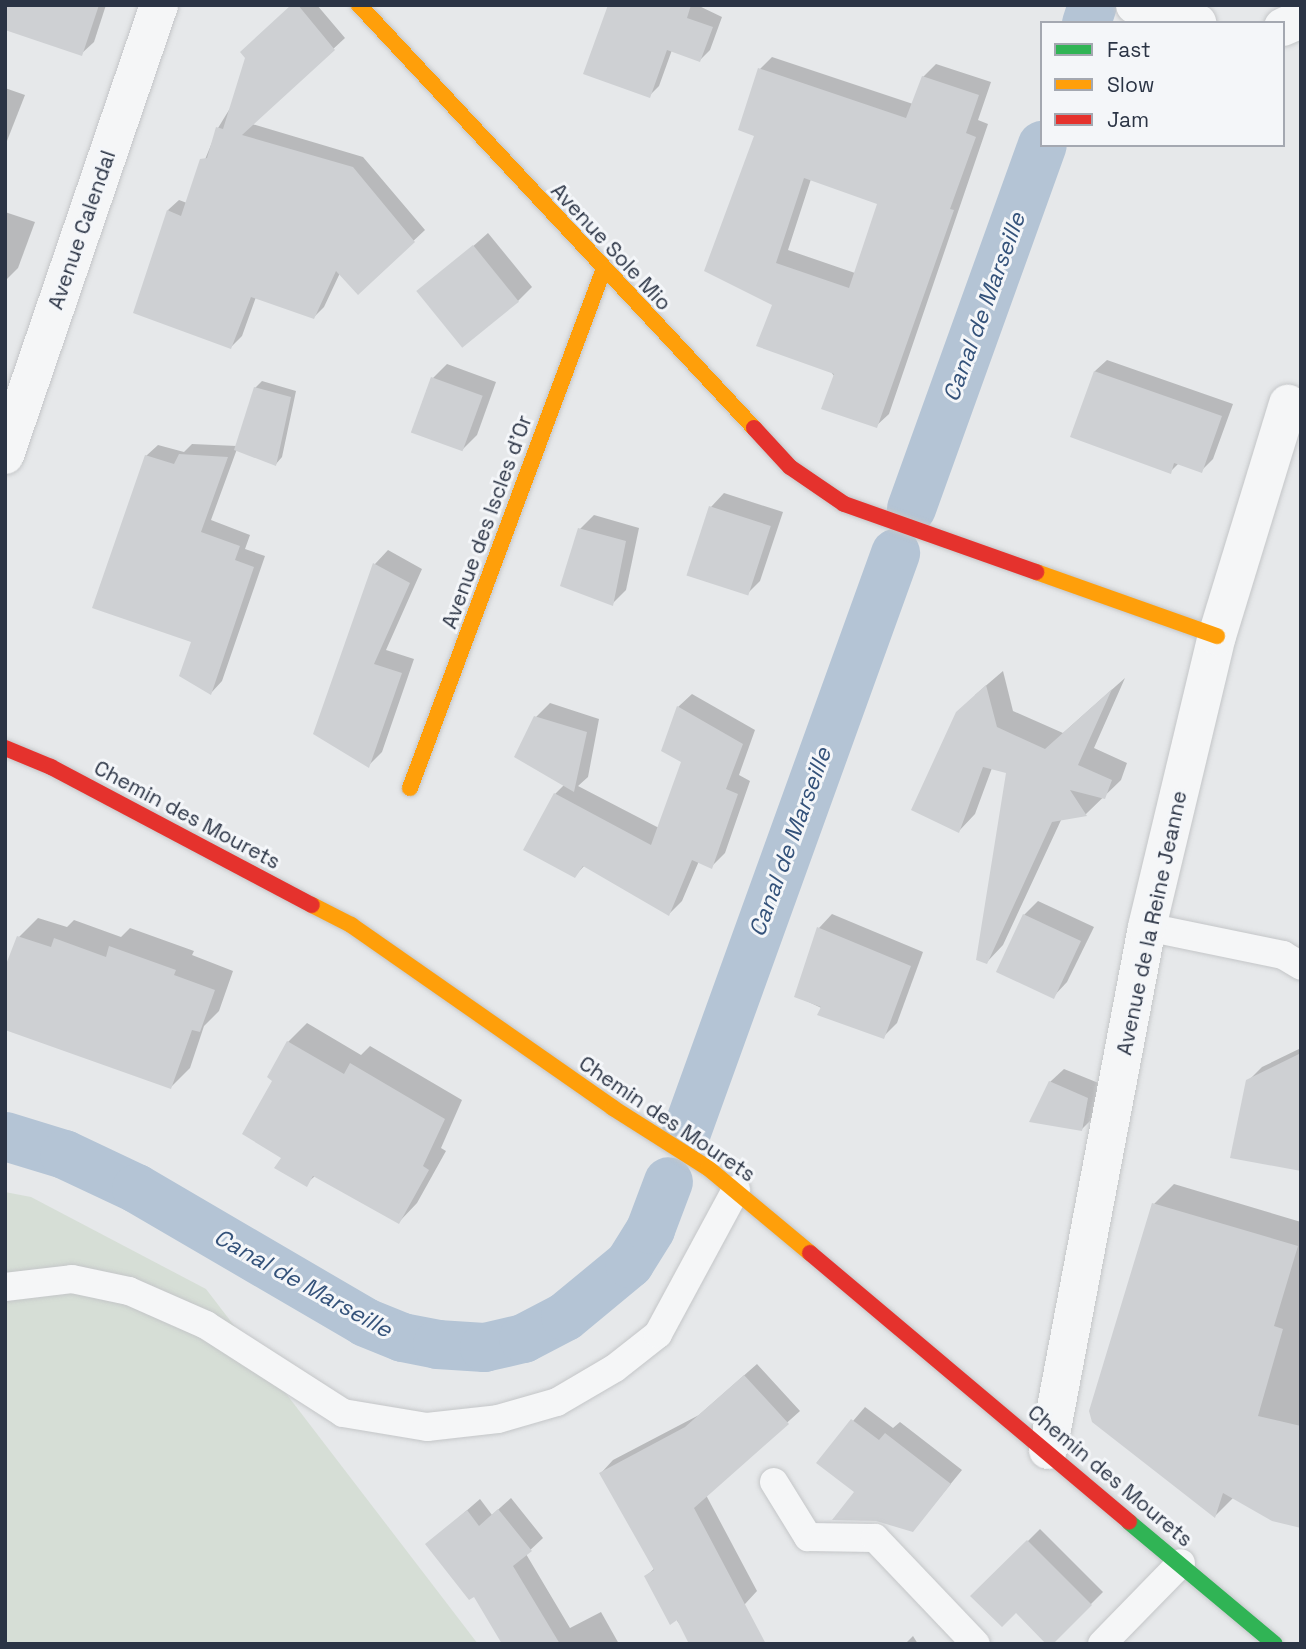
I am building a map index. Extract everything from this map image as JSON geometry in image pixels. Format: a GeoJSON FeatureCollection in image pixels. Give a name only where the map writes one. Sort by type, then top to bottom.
{"type":"FeatureCollection","features":[{"type":"Feature","properties":{"kind":"street","name":"Avenue Calendal"},"geometry":{"type":"LineString","coordinates":[[5,455],[159,5]]}},
{"type":"Feature","properties":{"kind":"street","name":"Avenue Sole Mio"},"geometry":{"type":"LineString","coordinates":[[359,5],[603,271],[790,467],[844,504],[1217,636]]}},
{"type":"Feature","properties":{"kind":"street"},"geometry":{"type":"LineString","coordinates":[[1135,5],[1190,21]]}},
{"type":"Feature","properties":{"kind":"street"},"geometry":{"type":"LineString","coordinates":[[1285,26],[1301,19]]}},
{"type":"Feature","properties":{"kind":"street","name":"Avenue des Iscles d'Or"},"geometry":{"type":"LineString","coordinates":[[410,788],[603,271]]}},
{"type":"Feature","properties":{"kind":"street","name":"Avenue de la Reine Jeanne"},"geometry":{"type":"LineString","coordinates":[[1048,1450],[1147,927],[1217,636],[1288,404]]}},
{"type":"Feature","properties":{"kind":"street","name":"Chemin des Mourets"},"geometry":{"type":"LineString","coordinates":[[5,748],[51,767],[351,925],[630,1120],[708,1168],[1048,1450],[1275,1644]]}},
{"type":"Feature","properties":{"kind":"lane"},"geometry":{"type":"LineString","coordinates":[[1147,927],[1283,955],[1301,966]]}},
{"type":"Feature","properties":{"kind":"lane"},"geometry":{"type":"LineString","coordinates":[[5,1287],[72,1279],[129,1291],[206,1325],[344,1413],[427,1427],[498,1419],[557,1402],[615,1368],[658,1334],[736,1190]]}},
{"type":"Feature","properties":{"kind":"lane"},"geometry":{"type":"LineString","coordinates":[[774,1482],[808,1538],[875,1538],[976,1644]]}},
{"type":"Feature","properties":{"kind":"lane"},"geometry":{"type":"LineString","coordinates":[[1102,1644],[1181,1563]]}},
{"type":"Feature","properties":{"kind":"shaded area"},"geometry":{"type":"Polygon","coordinates":[[[5,1192],[31,1197],[206,1289],[478,1644],[5,1644],[5,1192]]]}},
{"type":"Feature","properties":{"kind":"building"},"geometry":{"type":"Polygon","coordinates":[[[5,5],[99,5],[82,56],[5,30],[5,5]]]}},
{"type":"Feature","properties":{"kind":"building"},"geometry":{"type":"Polygon","coordinates":[[[291,5],[298,5],[335,50],[242,135],[353,167],[415,242],[358,295],[336,271],[314,319],[251,297],[231,349],[133,313],[167,210],[181,216],[200,159],[207,158],[216,127],[223,129],[245,58],[240,52],[291,5]]]}},
{"type":"Feature","properties":{"kind":"building"},"geometry":{"type":"Polygon","coordinates":[[[608,5],[691,5],[687,18],[713,27],[700,62],[667,50],[650,98],[583,74],[608,5]]]}},
{"type":"Feature","properties":{"kind":"building"},"geometry":{"type":"Polygon","coordinates":[[[758,68],[906,118],[922,76],[979,95],[966,133],[976,137],[950,209],[954,210],[877,428],[821,409],[834,374],[756,346],[772,305],[704,271],[754,136],[738,130],[758,68]],[[804,178],[776,263],[849,288],[877,204],[804,178]]]}},
{"type":"Feature","properties":{"kind":"building"},"geometry":{"type":"Polygon","coordinates":[[[473,245],[519,302],[462,348],[416,291],[473,245]]]}},
{"type":"Feature","properties":{"kind":"building"},"geometry":{"type":"Polygon","coordinates":[[[1094,371],[1222,416],[1202,473],[1174,463],[1171,474],[1070,437],[1094,371]]]}},
{"type":"Feature","properties":{"kind":"building"},"geometry":{"type":"Polygon","coordinates":[[[431,377],[483,396],[463,451],[411,432],[431,377]]]}},
{"type":"Feature","properties":{"kind":"building"},"geometry":{"type":"Polygon","coordinates":[[[254,387],[291,397],[276,466],[234,450],[254,387]]]}},
{"type":"Feature","properties":{"kind":"building"},"geometry":{"type":"Polygon","coordinates":[[[179,454],[228,457],[201,532],[240,546],[235,560],[254,567],[211,695],[179,676],[191,642],[92,608],[145,455],[174,464],[179,454]]]}},
{"type":"Feature","properties":{"kind":"building"},"geometry":{"type":"Polygon","coordinates":[[[709,506],[771,526],[748,596],[686,575],[709,506]]]}},
{"type":"Feature","properties":{"kind":"building"},"geometry":{"type":"Polygon","coordinates":[[[578,528],[626,541],[613,606],[560,586],[578,528]]]}},
{"type":"Feature","properties":{"kind":"building"},"geometry":{"type":"Polygon","coordinates":[[[373,563],[410,583],[374,664],[402,673],[369,768],[313,734],[373,563]]]}},
{"type":"Feature","properties":{"kind":"building"},"geometry":{"type":"Polygon","coordinates":[[[986,685],[997,727],[1045,749],[1112,689],[1078,765],[1112,780],[1105,799],[1070,790],[1087,816],[1052,822],[987,964],[976,960],[1006,773],[983,767],[959,833],[911,810],[956,712],[986,685]]]}},
{"type":"Feature","properties":{"kind":"building"},"geometry":{"type":"Polygon","coordinates":[[[677,706],[743,744],[726,789],[738,794],[712,869],[692,860],[669,916],[583,866],[575,878],[523,850],[554,793],[651,845],[681,762],[661,751],[677,706]]]}},
{"type":"Feature","properties":{"kind":"building"},"geometry":{"type":"Polygon","coordinates":[[[534,716],[587,732],[574,792],[514,757],[534,716]]]}},
{"type":"Feature","properties":{"kind":"building"},"geometry":{"type":"Polygon","coordinates":[[[1023,914],[1081,941],[1054,999],[996,972],[1023,914]]]}},
{"type":"Feature","properties":{"kind":"building"},"geometry":{"type":"Polygon","coordinates":[[[817,927],[911,966],[884,1039],[817,1015],[821,1007],[794,997],[817,927]]]}},
{"type":"Feature","properties":{"kind":"building"},"geometry":{"type":"Polygon","coordinates":[[[17,936],[51,947],[54,938],[106,957],[109,946],[176,970],[174,975],[215,990],[200,1032],[192,1030],[171,1089],[5,1030],[5,967],[17,936]]]}},
{"type":"Feature","properties":{"kind":"building"},"geometry":{"type":"Polygon","coordinates":[[[287,1041],[344,1074],[350,1063],[445,1119],[423,1166],[429,1170],[399,1224],[313,1176],[307,1187],[274,1168],[281,1158],[242,1134],[272,1081],[267,1077],[287,1041]]]}},
{"type":"Feature","properties":{"kind":"building"},"geometry":{"type":"Polygon","coordinates":[[[1301,1053],[1301,1171],[1230,1158],[1246,1080],[1301,1053]]]}},
{"type":"Feature","properties":{"kind":"building"},"geometry":{"type":"Polygon","coordinates":[[[1049,1081],[1088,1098],[1082,1131],[1029,1122],[1049,1081]]]}},
{"type":"Feature","properties":{"kind":"building"},"geometry":{"type":"Polygon","coordinates":[[[1152,1203],[1298,1246],[1274,1326],[1283,1329],[1258,1416],[1301,1426],[1301,1528],[1272,1521],[1223,1493],[1215,1518],[1092,1422],[1089,1411],[1152,1203]]]}},
{"type":"Feature","properties":{"kind":"building"},"geometry":{"type":"Polygon","coordinates":[[[744,1375],[789,1424],[694,1508],[766,1644],[689,1644],[677,1620],[670,1625],[644,1576],[654,1570],[599,1473],[685,1427],[744,1375]]]}},
{"type":"Feature","properties":{"kind":"building"},"geometry":{"type":"Polygon","coordinates":[[[851,1419],[879,1440],[885,1433],[951,1484],[913,1532],[876,1521],[832,1520],[854,1492],[816,1463],[851,1419]]]}},
{"type":"Feature","properties":{"kind":"building"},"geometry":{"type":"Polygon","coordinates":[[[498,1509],[532,1551],[513,1566],[560,1644],[502,1644],[474,1597],[469,1600],[425,1544],[467,1510],[479,1526],[498,1509]]]}},
{"type":"Feature","properties":{"kind":"building"},"geometry":{"type":"Polygon","coordinates":[[[1027,1540],[1092,1605],[1053,1644],[1046,1644],[1016,1613],[1002,1627],[970,1596],[1027,1540]]]}},
{"type":"Feature","properties":{"kind":"waterway","name":"Canal de Marseille"},"geometry":{"type":"LineString","coordinates":[[1087,21],[1092,5]]}},
{"type":"Feature","properties":{"kind":"waterway","name":"Canal de Marseille"},"geometry":{"type":"LineString","coordinates":[[911,508],[1041,147]]}},
{"type":"Feature","properties":{"kind":"waterway","name":"Canal de Marseille"},"geometry":{"type":"LineString","coordinates":[[686,1132],[895,553]]}},
{"type":"Feature","properties":{"kind":"waterway","name":"Canal de Marseille"},"geometry":{"type":"LineString","coordinates":[[5,1136],[64,1154],[136,1188],[365,1322],[402,1337],[437,1344],[484,1347],[523,1338],[565,1316],[629,1263],[650,1229],[668,1181]]}},
{"type":"Feature","properties":{"kind":"traffic: fast"},"geometry":{"type":"LineString","coordinates":[[1129,1522],[1275,1644]]}},
{"type":"Feature","properties":{"kind":"traffic: slow"},"geometry":{"type":"LineString","coordinates":[[359,5],[754,428]]}},
{"type":"Feature","properties":{"kind":"traffic: slow"},"geometry":{"type":"LineString","coordinates":[[410,788],[603,271]]}},
{"type":"Feature","properties":{"kind":"traffic: slow"},"geometry":{"type":"LineString","coordinates":[[1036,572],[1217,636]]}},
{"type":"Feature","properties":{"kind":"traffic: slow"},"geometry":{"type":"LineString","coordinates":[[312,905],[351,925],[613,1108],[708,1168],[810,1253]]}},
{"type":"Feature","properties":{"kind":"traffic: jam"},"geometry":{"type":"LineString","coordinates":[[754,428],[790,467],[844,504],[1036,572]]}},
{"type":"Feature","properties":{"kind":"traffic: jam"},"geometry":{"type":"LineString","coordinates":[[5,748],[51,767],[312,905]]}},
{"type":"Feature","properties":{"kind":"traffic: jam"},"geometry":{"type":"LineString","coordinates":[[810,1253],[1129,1522]]}}]}
